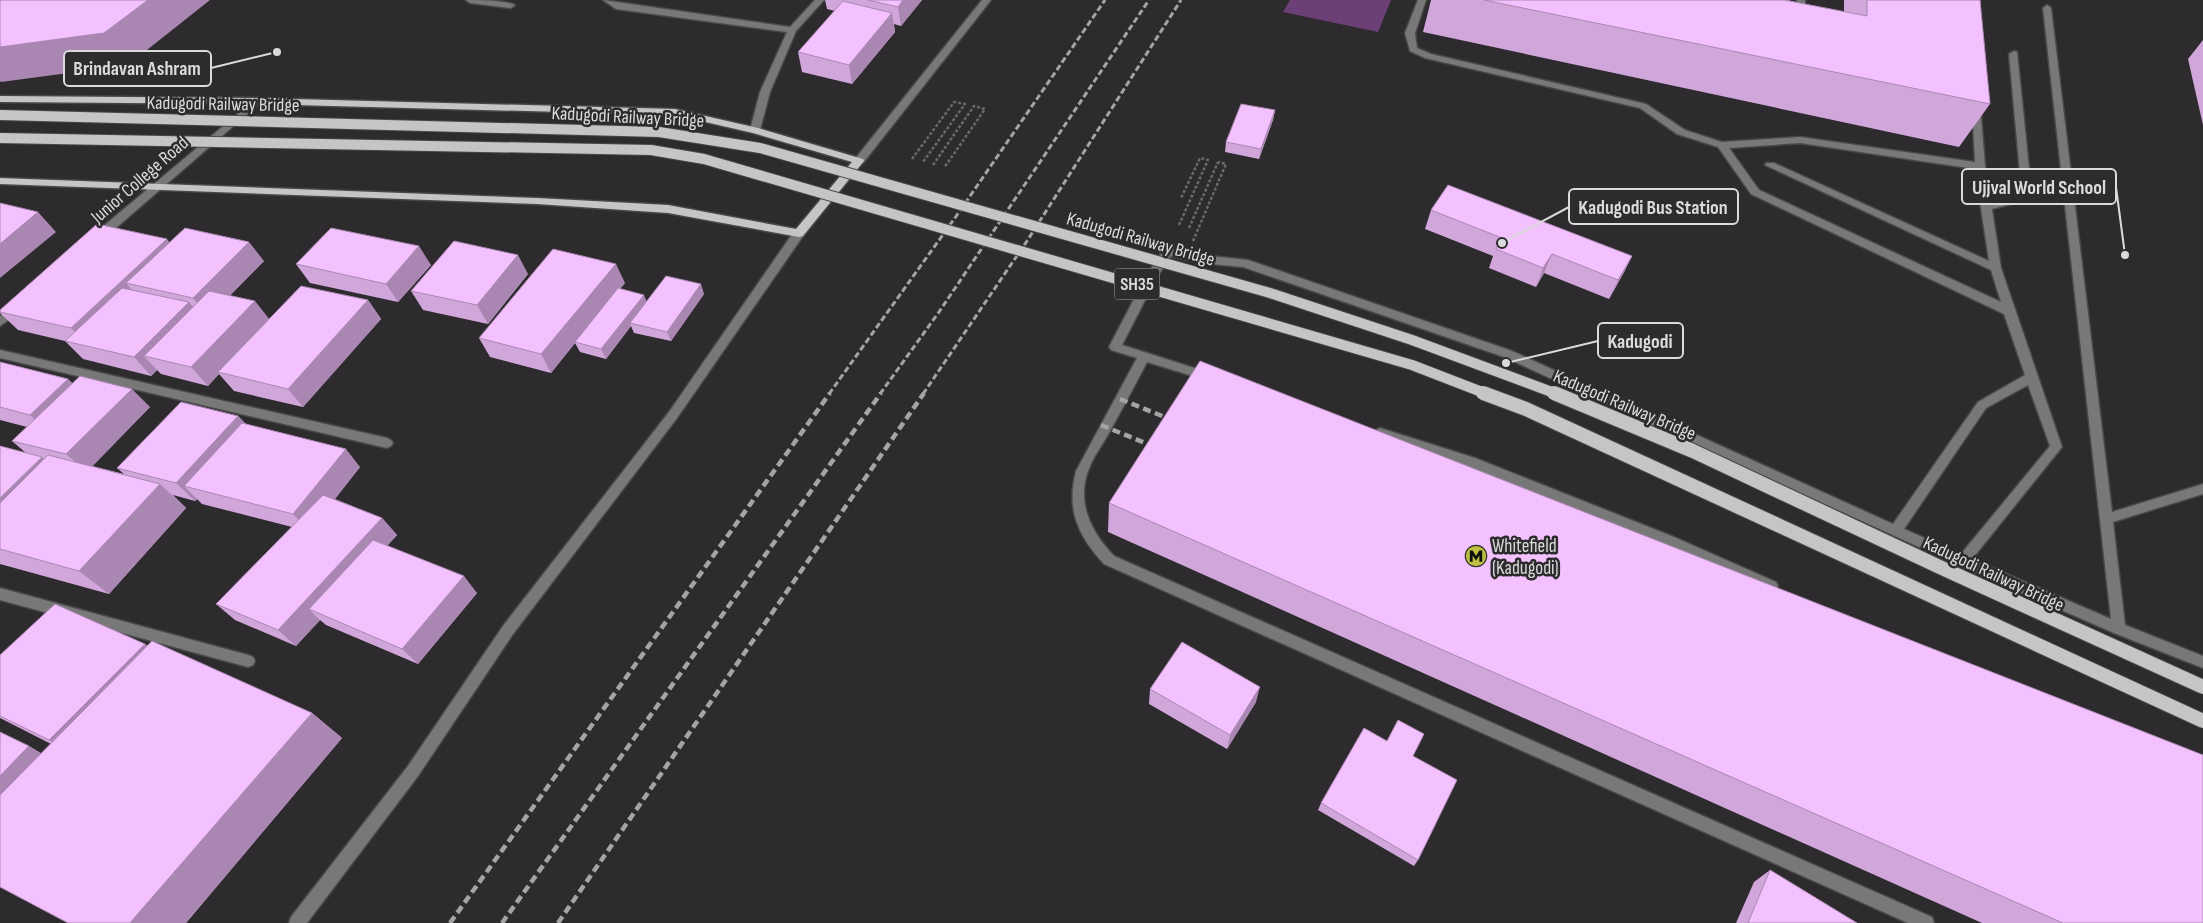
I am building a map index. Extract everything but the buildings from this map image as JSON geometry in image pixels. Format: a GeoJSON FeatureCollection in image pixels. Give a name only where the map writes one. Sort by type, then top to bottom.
{"type":"FeatureCollection","features":[{"type":"Feature","properties":{"kind":"main road"},"geometry":{"type":"LineString","coordinates":[[0,99],[257,101],[675,112],[755,130],[859,161],[798,233],[668,210],[537,201],[0,181]]}},
{"type":"Feature","properties":{"kind":"main road","name":"Kadugodi Railway Bridge"},"geometry":{"type":"LineString","coordinates":[[0,115],[659,132],[760,148],[1270,292],[1528,382],[1693,451],[1953,573],[2203,687]]}},
{"type":"Feature","properties":{"kind":"main road","name":"SH35"},"geometry":{"type":"LineString","coordinates":[[0,138],[651,150],[704,159],[746,170],[1412,366],[1526,409],[2203,721]]}},
{"type":"Feature","properties":{"kind":"street"},"geometry":{"type":"LineString","coordinates":[[470,0],[511,5]]}},
{"type":"Feature","properties":{"kind":"street"},"geometry":{"type":"LineString","coordinates":[[607,0],[616,6],[792,30]]}},
{"type":"Feature","properties":{"kind":"street"},"geometry":{"type":"LineString","coordinates":[[755,130],[765,92],[792,30],[820,0]]}},
{"type":"Feature","properties":{"kind":"street"},"geometry":{"type":"LineString","coordinates":[[859,161],[987,0]]}},
{"type":"Feature","properties":{"kind":"street"},"geometry":{"type":"LineString","coordinates":[[1422,0],[1410,34],[1413,49],[1428,56],[1643,106],[1681,132],[1722,145],[1800,140],[1980,166]]}},
{"type":"Feature","properties":{"kind":"street"},"geometry":{"type":"LineString","coordinates":[[1798,26],[1801,0]]}},
{"type":"Feature","properties":{"kind":"street"},"geometry":{"type":"LineString","coordinates":[[2047,8],[2119,629]]}},
{"type":"Feature","properties":{"kind":"street"},"geometry":{"type":"LineString","coordinates":[[1987,207],[2027,197],[2014,54]]}},
{"type":"Feature","properties":{"kind":"street"},"geometry":{"type":"LineString","coordinates":[[1963,561],[2056,447],[1996,268],[1980,166],[1976,98]]}},
{"type":"Feature","properties":{"kind":"street","name":"Junior College Road"},"geometry":{"type":"LineString","coordinates":[[89,246],[257,101]]}},
{"type":"Feature","properties":{"kind":"street"},"geometry":{"type":"LineString","coordinates":[[1722,145],[1755,192],[2009,311]]}},
{"type":"Feature","properties":{"kind":"street"},"geometry":{"type":"LineString","coordinates":[[1770,165],[1996,268]]}},
{"type":"Feature","properties":{"kind":"street"},"geometry":{"type":"LineString","coordinates":[[296,923],[413,772],[508,630],[673,414],[798,233]]}},
{"type":"Feature","properties":{"kind":"street"},"geometry":{"type":"LineString","coordinates":[[1218,380],[1115,347],[1152,276],[1168,252],[1201,259],[1244,263],[1508,354],[1963,561],[2119,629],[2203,662]]}},
{"type":"Feature","properties":{"kind":"street"},"geometry":{"type":"LineString","coordinates":[[0,322],[22,303]]}},
{"type":"Feature","properties":{"kind":"street"},"geometry":{"type":"LineString","coordinates":[[0,354],[387,444]]}},
{"type":"Feature","properties":{"kind":"street"},"geometry":{"type":"LineString","coordinates":[[1144,356],[1083,469],[1077,491],[1079,514],[1086,530],[1095,546],[1109,560],[1926,923]]}},
{"type":"Feature","properties":{"kind":"street"},"geometry":{"type":"LineString","coordinates":[[1896,530],[1982,405],[2032,377]]}},
{"type":"Feature","properties":{"kind":"street"},"geometry":{"type":"LineString","coordinates":[[1368,429],[1480,466],[1670,541],[1787,593]]}},
{"type":"Feature","properties":{"kind":"street"},"geometry":{"type":"LineString","coordinates":[[2106,519],[2203,489]]}},
{"type":"Feature","properties":{"kind":"street"},"geometry":{"type":"LineString","coordinates":[[0,594],[248,661]]}},
{"type":"Feature","properties":{"kind":"path"},"geometry":{"type":"LineString","coordinates":[[915,155],[954,102],[965,104],[920,166]]}},
{"type":"Feature","properties":{"kind":"path"},"geometry":{"type":"LineString","coordinates":[[930,168],[974,106],[984,109],[944,168]]}},
{"type":"Feature","properties":{"kind":"path"},"geometry":{"type":"LineString","coordinates":[[1181,198],[1200,158],[1208,160],[1177,229],[1182,230]]}},
{"type":"Feature","properties":{"kind":"path"},"geometry":{"type":"LineString","coordinates":[[1185,239],[1193,241],[1226,164],[1218,162],[1187,231]]}},
{"type":"Feature","properties":{"kind":"shaded area"},"geometry":{"type":"Polygon","coordinates":[[[1290,0],[1391,0],[1378,32],[1283,12],[1290,0]]]}},
{"type":"Feature","properties":{"kind":"railway"},"geometry":{"type":"LineString","coordinates":[[829,394],[957,215],[1105,0]]}},
{"type":"Feature","properties":{"kind":"railway"},"geometry":{"type":"LineString","coordinates":[[880,394],[939,312],[1149,0]]}},
{"type":"Feature","properties":{"kind":"railway"},"geometry":{"type":"LineString","coordinates":[[923,394],[1027,241],[1181,0]]}},
{"type":"Feature","properties":{"kind":"railway"},"geometry":{"type":"LineString","coordinates":[[450,923],[830,393]]}},
{"type":"Feature","properties":{"kind":"railway"},"geometry":{"type":"LineString","coordinates":[[502,923],[881,393]]}},
{"type":"Feature","properties":{"kind":"railway"},"geometry":{"type":"LineString","coordinates":[[558,923],[924,393]]}},
{"type":"Feature","properties":{"kind":"railway"},"geometry":{"type":"LineString","coordinates":[[1120,399],[1177,422]]}},
{"type":"Feature","properties":{"kind":"railway"},"geometry":{"type":"LineString","coordinates":[[1101,425],[1160,449]]}},
{"type":"Feature","properties":{"kind":"place","name":"Brindavan Ashram"},"geometry":{"type":"Point","coordinates":[277,52]}},
{"type":"Feature","properties":{"kind":"place","name":"Kadugodi Bus Station"},"geometry":{"type":"Point","coordinates":[1502,243]}},
{"type":"Feature","properties":{"kind":"place","name":"Ujjval World School"},"geometry":{"type":"Point","coordinates":[2125,255]}},
{"type":"Feature","properties":{"kind":"place","name":"Kadugodi"},"geometry":{"type":"Point","coordinates":[1506,363]}},
{"type":"Feature","properties":{"kind":"place","name":"Whitefield (Kadugodi)"},"geometry":{"type":"Point","coordinates":[1476,556]}}]}
